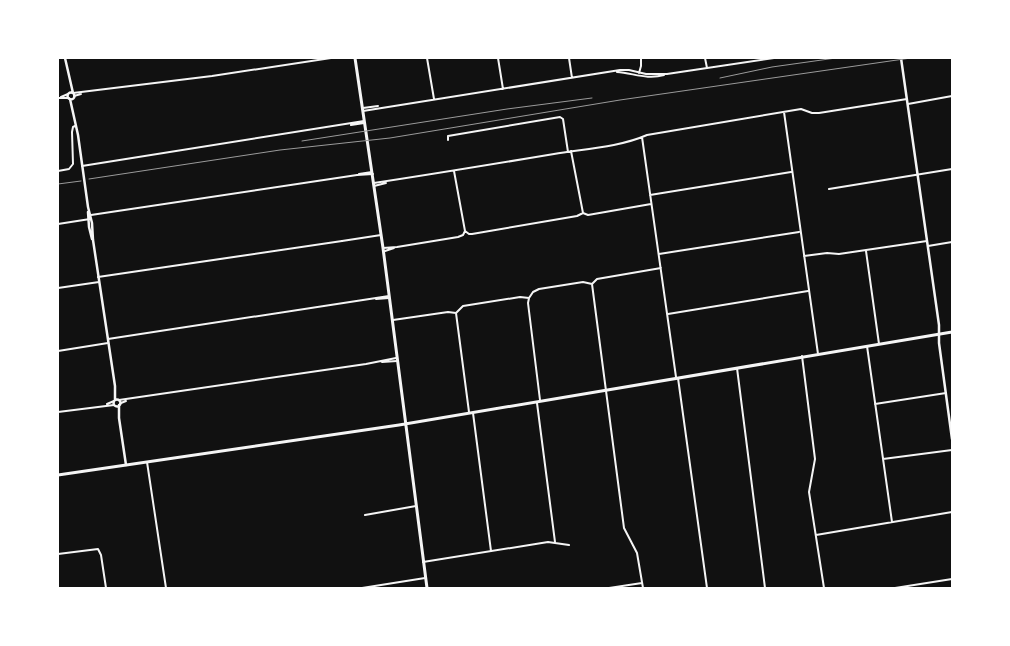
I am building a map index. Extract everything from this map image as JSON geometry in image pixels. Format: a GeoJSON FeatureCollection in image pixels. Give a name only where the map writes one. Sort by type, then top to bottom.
{"type":"FeatureCollection","features":[{"type":"Feature","properties":{"kind":"main road"},"geometry":{"type":"LineString","coordinates":[[355,58],[390,297],[427,588]]}},
{"type":"Feature","properties":{"kind":"main road"},"geometry":{"type":"LineString","coordinates":[[58,475],[406,424],[952,332]]}},
{"type":"Feature","properties":{"kind":"street"},"geometry":{"type":"LineString","coordinates":[[65,58],[126,465]]}},
{"type":"Feature","properties":{"kind":"street"},"geometry":{"type":"LineString","coordinates":[[58,98],[330,58]]}},
{"type":"Feature","properties":{"kind":"street"},"geometry":{"type":"LineString","coordinates":[[427,58],[434,99]]}},
{"type":"Feature","properties":{"kind":"street"},"geometry":{"type":"LineString","coordinates":[[498,58],[503,89]]}},
{"type":"Feature","properties":{"kind":"street"},"geometry":{"type":"LineString","coordinates":[[569,58],[572,78]]}},
{"type":"Feature","properties":{"kind":"street"},"geometry":{"type":"LineString","coordinates":[[639,74],[642,66],[641,58]]}},
{"type":"Feature","properties":{"kind":"street"},"geometry":{"type":"LineString","coordinates":[[705,58],[707,68]]}},
{"type":"Feature","properties":{"kind":"street"},"geometry":{"type":"LineString","coordinates":[[363,109],[614,72],[653,77],[774,58]]}},
{"type":"Feature","properties":{"kind":"street"},"geometry":{"type":"LineString","coordinates":[[901,58],[928,246],[952,439]]}},
{"type":"Feature","properties":{"kind":"street"},"geometry":{"type":"LineString","coordinates":[[908,104],[952,96]]}},
{"type":"Feature","properties":{"kind":"street"},"geometry":{"type":"LineString","coordinates":[[374,184],[637,140],[647,134],[784,112],[803,109],[812,113],[818,113],[907,99]]}},
{"type":"Feature","properties":{"kind":"street"},"geometry":{"type":"LineString","coordinates":[[784,112],[818,354]]}},
{"type":"Feature","properties":{"kind":"street"},"geometry":{"type":"LineString","coordinates":[[448,140],[448,136],[560,117],[563,119],[582,213]]}},
{"type":"Feature","properties":{"kind":"street"},"geometry":{"type":"LineString","coordinates":[[82,166],[346,125],[365,124]]}},
{"type":"Feature","properties":{"kind":"street"},"geometry":{"type":"LineString","coordinates":[[58,171],[68,169],[73,164],[72,128],[75,125]]}},
{"type":"Feature","properties":{"kind":"street"},"geometry":{"type":"LineString","coordinates":[[642,137],[707,588]]}},
{"type":"Feature","properties":{"kind":"street"},"geometry":{"type":"LineString","coordinates":[[829,189],[952,169]]}},
{"type":"Feature","properties":{"kind":"street"},"geometry":{"type":"LineString","coordinates":[[454,171],[465,231],[469,234],[577,216],[582,213],[588,215],[651,204]]}},
{"type":"Feature","properties":{"kind":"street"},"geometry":{"type":"LineString","coordinates":[[650,195],[792,172]]}},
{"type":"Feature","properties":{"kind":"street"},"geometry":{"type":"LineString","coordinates":[[58,224],[90,217],[373,173]]}},
{"type":"Feature","properties":{"kind":"street"},"geometry":{"type":"LineString","coordinates":[[383,250],[460,236],[465,231]]}},
{"type":"Feature","properties":{"kind":"street"},"geometry":{"type":"LineString","coordinates":[[659,254],[800,232]]}},
{"type":"Feature","properties":{"kind":"street"},"geometry":{"type":"LineString","coordinates":[[98,278],[381,235]]}},
{"type":"Feature","properties":{"kind":"street"},"geometry":{"type":"LineString","coordinates":[[804,256],[866,251],[927,241]]}},
{"type":"Feature","properties":{"kind":"street"},"geometry":{"type":"LineString","coordinates":[[928,246],[952,242]]}},
{"type":"Feature","properties":{"kind":"street"},"geometry":{"type":"LineString","coordinates":[[866,251],[879,344]]}},
{"type":"Feature","properties":{"kind":"street"},"geometry":{"type":"LineString","coordinates":[[592,284],[598,279],[661,268]]}},
{"type":"Feature","properties":{"kind":"street"},"geometry":{"type":"LineString","coordinates":[[58,288],[99,282]]}},
{"type":"Feature","properties":{"kind":"street"},"geometry":{"type":"LineString","coordinates":[[555,542],[528,303],[533,292],[539,289],[584,282],[592,284]]}},
{"type":"Feature","properties":{"kind":"street"},"geometry":{"type":"LineString","coordinates":[[592,284],[624,528],[637,553],[642,588]]}},
{"type":"Feature","properties":{"kind":"street"},"geometry":{"type":"LineString","coordinates":[[668,314],[809,291]]}},
{"type":"Feature","properties":{"kind":"street"},"geometry":{"type":"LineString","coordinates":[[58,350],[390,297]]}},
{"type":"Feature","properties":{"kind":"street"},"geometry":{"type":"LineString","coordinates":[[392,320],[448,312],[456,313],[464,306],[520,297],[529,298]]}},
{"type":"Feature","properties":{"kind":"street"},"geometry":{"type":"LineString","coordinates":[[456,313],[491,551]]}},
{"type":"Feature","properties":{"kind":"street"},"geometry":{"type":"LineString","coordinates":[[866,346],[892,522]]}},
{"type":"Feature","properties":{"kind":"street"},"geometry":{"type":"LineString","coordinates":[[802,356],[815,460],[810,492],[824,588]]}},
{"type":"Feature","properties":{"kind":"street"},"geometry":{"type":"LineString","coordinates":[[58,412],[397,359]]}},
{"type":"Feature","properties":{"kind":"street"},"geometry":{"type":"LineString","coordinates":[[737,367],[765,588]]}},
{"type":"Feature","properties":{"kind":"street"},"geometry":{"type":"LineString","coordinates":[[875,404],[946,393]]}},
{"type":"Feature","properties":{"kind":"street"},"geometry":{"type":"LineString","coordinates":[[883,459],[952,450]]}},
{"type":"Feature","properties":{"kind":"street"},"geometry":{"type":"LineString","coordinates":[[147,462],[166,588]]}},
{"type":"Feature","properties":{"kind":"street"},"geometry":{"type":"LineString","coordinates":[[365,515],[416,506]]}},
{"type":"Feature","properties":{"kind":"street"},"geometry":{"type":"LineString","coordinates":[[816,535],[952,512]]}},
{"type":"Feature","properties":{"kind":"street"},"geometry":{"type":"LineString","coordinates":[[423,562],[555,542],[569,545]]}},
{"type":"Feature","properties":{"kind":"street"},"geometry":{"type":"LineString","coordinates":[[58,554],[98,549],[101,555],[106,588]]}},
{"type":"Feature","properties":{"kind":"street"},"geometry":{"type":"LineString","coordinates":[[363,588],[426,578]]}},
{"type":"Feature","properties":{"kind":"street"},"geometry":{"type":"LineString","coordinates":[[895,588],[952,579]]}},
{"type":"Feature","properties":{"kind":"street"},"geometry":{"type":"LineString","coordinates":[[609,588],[642,583]]}},
{"type":"Feature","properties":{"kind":"railway"},"geometry":{"type":"LineString","coordinates":[[720,78],[772,67],[836,58]]}},
{"type":"Feature","properties":{"kind":"railway"},"geometry":{"type":"LineString","coordinates":[[89,179],[280,150],[390,138],[620,100],[911,58]]}},
{"type":"Feature","properties":{"kind":"railway"},"geometry":{"type":"LineString","coordinates":[[302,141],[507,109],[592,98]]}},
{"type":"Feature","properties":{"kind":"railway"},"geometry":{"type":"LineString","coordinates":[[58,184],[81,181]]}}]}
